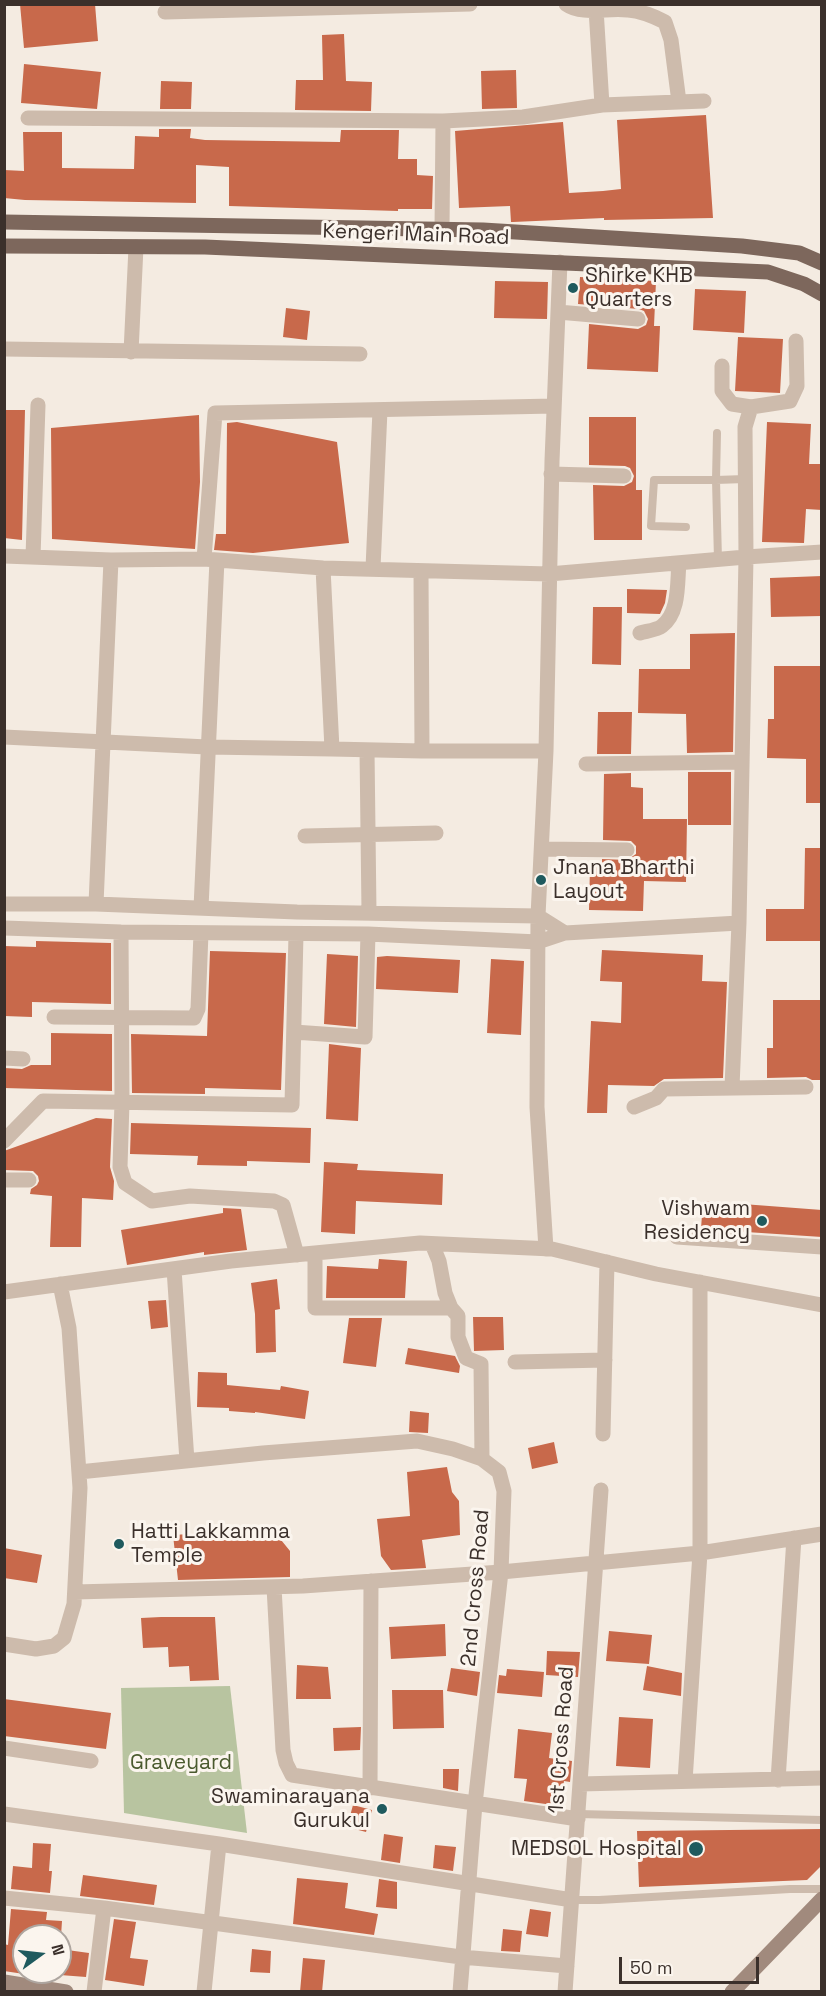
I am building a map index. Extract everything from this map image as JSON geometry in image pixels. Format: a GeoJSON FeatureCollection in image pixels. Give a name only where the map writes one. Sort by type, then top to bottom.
{"type":"FeatureCollection","features":[{"type":"Feature","properties":{"kind":"main road","name":"Kengeri Main Road"},"geometry":{"type":"LineString","coordinates":[[4,222],[483,230],[742,246],[799,253],[822,263]]}},
{"type":"Feature","properties":{"kind":"main road","name":"Kengeri Main Road"},"geometry":{"type":"LineString","coordinates":[[4,246],[206,248],[768,272],[822,294]]}},
{"type":"Feature","properties":{"kind":"street"},"geometry":{"type":"LineString","coordinates":[[165,12],[470,4]]}},
{"type":"Feature","properties":{"kind":"street"},"geometry":{"type":"LineString","coordinates":[[566,4],[575,10],[627,10],[650,14],[665,22],[671,40],[679,102]]}},
{"type":"Feature","properties":{"kind":"street"},"geometry":{"type":"LineString","coordinates":[[596,9],[602,105]]}},
{"type":"Feature","properties":{"kind":"street"},"geometry":{"type":"LineString","coordinates":[[28,118],[443,121],[523,117],[602,105],[704,101]]}},
{"type":"Feature","properties":{"kind":"street"},"geometry":{"type":"LineString","coordinates":[[442,229],[443,121]]}},
{"type":"Feature","properties":{"kind":"street"},"geometry":{"type":"LineString","coordinates":[[131,352],[136,247]]}},
{"type":"Feature","properties":{"kind":"street"},"geometry":{"type":"LineString","coordinates":[[546,1249],[537,1107],[538,916],[546,751],[551,474],[560,262]]}},
{"type":"Feature","properties":{"kind":"street"},"geometry":{"type":"LineString","coordinates":[[558,312],[638,319]]}},
{"type":"Feature","properties":{"kind":"street"},"geometry":{"type":"LineString","coordinates":[[722,366],[722,392],[732,404],[751,407],[790,401],[797,386],[796,341]]}},
{"type":"Feature","properties":{"kind":"street"},"geometry":{"type":"LineString","coordinates":[[4,349],[360,354]]}},
{"type":"Feature","properties":{"kind":"street"},"geometry":{"type":"LineString","coordinates":[[33,557],[38,405]]}},
{"type":"Feature","properties":{"kind":"street"},"geometry":{"type":"LineString","coordinates":[[201,908],[215,413],[554,406]]}},
{"type":"Feature","properties":{"kind":"street"},"geometry":{"type":"LineString","coordinates":[[732,1087],[740,923],[746,557],[745,427],[751,407]]}},
{"type":"Feature","properties":{"kind":"street"},"geometry":{"type":"LineString","coordinates":[[373,568],[380,410]]}},
{"type":"Feature","properties":{"kind":"street"},"geometry":{"type":"LineString","coordinates":[[551,474],[624,476]]}},
{"type":"Feature","properties":{"kind":"street"},"geometry":{"type":"LineString","coordinates":[[4,556],[111,560],[210,560],[323,568],[549,574],[822,552]]}},
{"type":"Feature","properties":{"kind":"street"},"geometry":{"type":"LineString","coordinates":[[96,904],[111,560]]}},
{"type":"Feature","properties":{"kind":"street"},"geometry":{"type":"LineString","coordinates":[[640,633],[661,627],[671,616],[676,601],[679,563]]}},
{"type":"Feature","properties":{"kind":"street"},"geometry":{"type":"LineString","coordinates":[[323,568],[332,749]]}},
{"type":"Feature","properties":{"kind":"street"},"geometry":{"type":"LineString","coordinates":[[421,572],[422,751]]}},
{"type":"Feature","properties":{"kind":"street"},"geometry":{"type":"LineString","coordinates":[[4,737],[207,747],[546,751]]}},
{"type":"Feature","properties":{"kind":"street"},"geometry":{"type":"LineString","coordinates":[[367,750],[369,912]]}},
{"type":"Feature","properties":{"kind":"street"},"geometry":{"type":"LineString","coordinates":[[586,764],[742,762]]}},
{"type":"Feature","properties":{"kind":"street"},"geometry":{"type":"LineString","coordinates":[[305,836],[436,833]]}},
{"type":"Feature","properties":{"kind":"street"},"geometry":{"type":"LineString","coordinates":[[542,849],[627,850]]}},
{"type":"Feature","properties":{"kind":"street"},"geometry":{"type":"LineString","coordinates":[[4,904],[96,904],[297,912],[538,916],[565,933]]}},
{"type":"Feature","properties":{"kind":"street"},"geometry":{"type":"LineString","coordinates":[[4,928],[121,932],[368,934],[538,942],[565,933],[740,923]]}},
{"type":"Feature","properties":{"kind":"street"},"geometry":{"type":"LineString","coordinates":[[121,932],[120,1167],[125,1182],[152,1201],[190,1196],[274,1201],[283,1205],[297,1255]]}},
{"type":"Feature","properties":{"kind":"street"},"geometry":{"type":"LineString","coordinates":[[54,1017],[190,1019],[196,1016],[201,933]]}},
{"type":"Feature","properties":{"kind":"street"},"geometry":{"type":"LineString","coordinates":[[4,1141],[43,1101],[291,1105],[297,934]]}},
{"type":"Feature","properties":{"kind":"street"},"geometry":{"type":"LineString","coordinates":[[294,1032],[365,1038],[368,934]]}},
{"type":"Feature","properties":{"kind":"street"},"geometry":{"type":"LineString","coordinates":[[4,1058],[23,1059]]}},
{"type":"Feature","properties":{"kind":"street"},"geometry":{"type":"LineString","coordinates":[[634,1107],[656,1098],[664,1089],[806,1087]]}},
{"type":"Feature","properties":{"kind":"street"},"geometry":{"type":"LineString","coordinates":[[4,1180],[29,1180]]}},
{"type":"Feature","properties":{"kind":"street"},"geometry":{"type":"LineString","coordinates":[[677,1237],[822,1247]]}},
{"type":"Feature","properties":{"kind":"street"},"geometry":{"type":"LineString","coordinates":[[4,1292],[174,1269],[420,1243],[546,1249],[822,1305]]}},
{"type":"Feature","properties":{"kind":"street"},"geometry":{"type":"LineString","coordinates":[[432,1244],[439,1261],[445,1293],[451,1308],[458,1316],[458,1337],[466,1359],[481,1364],[482,1459]]}},
{"type":"Feature","properties":{"kind":"street"},"geometry":{"type":"LineString","coordinates":[[315,1253],[315,1308],[451,1308]]}},
{"type":"Feature","properties":{"kind":"street"},"geometry":{"type":"LineString","coordinates":[[603,1434],[607,1262]]}},
{"type":"Feature","properties":{"kind":"street"},"geometry":{"type":"LineString","coordinates":[[174,1269],[187,1461]]}},
{"type":"Feature","properties":{"kind":"street"},"geometry":{"type":"LineString","coordinates":[[685,1781],[700,1554],[700,1282]]}},
{"type":"Feature","properties":{"kind":"street"},"geometry":{"type":"LineString","coordinates":[[4,1644],[36,1649],[54,1646],[64,1638],[74,1604],[80,1488],[69,1328],[60,1284]]}},
{"type":"Feature","properties":{"kind":"street"},"geometry":{"type":"LineString","coordinates":[[515,1362],[604,1360]]}},
{"type":"Feature","properties":{"kind":"street","name":"2nd Cross Road"},"geometry":{"type":"LineString","coordinates":[[79,1472],[417,1441],[453,1449],[482,1459],[499,1472],[504,1491],[501,1572],[475,1804],[460,1992]]}},
{"type":"Feature","properties":{"kind":"street","name":"1st Cross Road"},"geometry":{"type":"LineString","coordinates":[[565,1992],[601,1490]]}},
{"type":"Feature","properties":{"kind":"street"},"geometry":{"type":"LineString","coordinates":[[75,1592],[274,1587],[501,1572],[700,1554],[822,1534]]}},
{"type":"Feature","properties":{"kind":"street"},"geometry":{"type":"LineString","coordinates":[[778,1780],[794,1538]]}},
{"type":"Feature","properties":{"kind":"street"},"geometry":{"type":"LineString","coordinates":[[370,1788],[371,1581]]}},
{"type":"Feature","properties":{"kind":"street"},"geometry":{"type":"LineString","coordinates":[[274,1587],[283,1750],[292,1775],[475,1804],[578,1816]]}},
{"type":"Feature","properties":{"kind":"street"},"geometry":{"type":"LineString","coordinates":[[4,1748],[91,1761]]}},
{"type":"Feature","properties":{"kind":"street"},"geometry":{"type":"LineString","coordinates":[[580,1784],[822,1778]]}},
{"type":"Feature","properties":{"kind":"street"},"geometry":{"type":"LineString","coordinates":[[4,1814],[219,1844],[572,1900]]}},
{"type":"Feature","properties":{"kind":"street"},"geometry":{"type":"LineString","coordinates":[[204,1992],[219,1844]]}},
{"type":"Feature","properties":{"kind":"street"},"geometry":{"type":"LineString","coordinates":[[4,1898],[104,1908],[461,1957],[567,1966]]}},
{"type":"Feature","properties":{"kind":"street"},"geometry":{"type":"LineString","coordinates":[[732,1992],[822,1899]]}},
{"type":"Feature","properties":{"kind":"street"},"geometry":{"type":"LineString","coordinates":[[94,1992],[104,1908]]}},
{"type":"Feature","properties":{"kind":"street"},"geometry":{"type":"LineString","coordinates":[[4,1982],[66,1992]]}},
{"type":"Feature","properties":{"kind":"lane"},"geometry":{"type":"LineString","coordinates":[[717,433],[718,560]]}},
{"type":"Feature","properties":{"kind":"lane"},"geometry":{"type":"LineString","coordinates":[[686,527],[651,526],[654,480],[746,479]]}},
{"type":"Feature","properties":{"kind":"lane"},"geometry":{"type":"LineString","coordinates":[[578,1816],[822,1820]]}},
{"type":"Feature","properties":{"kind":"lane"},"geometry":{"type":"LineString","coordinates":[[572,1900],[790,1889],[822,1890]]}},
{"type":"Feature","properties":{"kind":"green space","name":"Graveyard"},"geometry":{"type":"Polygon","coordinates":[[[230,1686],[247,1833],[124,1813],[121,1688],[230,1686]]]}},
{"type":"Feature","properties":{"kind":"building"},"geometry":{"type":"Polygon","coordinates":[[[20,4],[95,4],[98,41],[24,48],[20,4]]]}},
{"type":"Feature","properties":{"kind":"building"},"geometry":{"type":"Polygon","coordinates":[[[344,34],[346,81],[372,82],[371,111],[295,110],[296,80],[323,80],[322,35],[344,34]]]}},
{"type":"Feature","properties":{"kind":"building"},"geometry":{"type":"Polygon","coordinates":[[[24,64],[101,72],[97,109],[21,103],[24,64]]]}},
{"type":"Feature","properties":{"kind":"building"},"geometry":{"type":"Polygon","coordinates":[[[516,70],[517,108],[482,109],[481,71],[516,70]]]}},
{"type":"Feature","properties":{"kind":"building"},"geometry":{"type":"Polygon","coordinates":[[[161,81],[192,82],[191,109],[160,109],[161,81]]]}},
{"type":"Feature","properties":{"kind":"building"},"geometry":{"type":"Polygon","coordinates":[[[706,115],[713,218],[604,220],[604,218],[511,222],[510,206],[459,208],[455,131],[563,122],[569,193],[603,191],[621,189],[617,120],[706,115]]]}},
{"type":"Feature","properties":{"kind":"building"},"geometry":{"type":"Polygon","coordinates":[[[159,129],[191,129],[190,138],[205,140],[340,142],[341,130],[399,130],[398,159],[417,159],[417,175],[433,176],[432,209],[398,209],[398,211],[229,206],[229,167],[196,165],[196,203],[4,198],[4,170],[24,171],[23,132],[62,132],[62,168],[134,169],[135,136],[159,137],[159,129]]]}},
{"type":"Feature","properties":{"kind":"building"},"geometry":{"type":"Polygon","coordinates":[[[580,277],[656,281],[654,326],[660,326],[658,372],[587,369],[589,324],[638,329],[646,325],[648,319],[644,311],[639,309],[578,304],[580,277]]]}},
{"type":"Feature","properties":{"kind":"building"},"geometry":{"type":"Polygon","coordinates":[[[495,281],[548,282],[547,319],[494,318],[495,281]]]}},
{"type":"Feature","properties":{"kind":"building"},"geometry":{"type":"Polygon","coordinates":[[[695,289],[746,291],[744,333],[693,330],[695,289]]]}},
{"type":"Feature","properties":{"kind":"building"},"geometry":{"type":"Polygon","coordinates":[[[286,308],[310,311],[307,340],[283,337],[286,308]]]}},
{"type":"Feature","properties":{"kind":"building"},"geometry":{"type":"Polygon","coordinates":[[[738,337],[783,339],[780,393],[735,391],[738,337]]]}},
{"type":"Feature","properties":{"kind":"building"},"geometry":{"type":"Polygon","coordinates":[[[4,410],[25,410],[22,540],[4,538],[4,410]]]}},
{"type":"Feature","properties":{"kind":"building"},"geometry":{"type":"Polygon","coordinates":[[[199,415],[200,482],[195,549],[52,539],[51,428],[199,415]]]}},
{"type":"Feature","properties":{"kind":"building"},"geometry":{"type":"Polygon","coordinates":[[[589,417],[636,417],[636,490],[642,490],[642,540],[594,540],[593,485],[624,486],[632,482],[634,476],[630,468],[625,466],[589,465],[589,417]]]}},
{"type":"Feature","properties":{"kind":"building"},"geometry":{"type":"Polygon","coordinates":[[[237,422],[337,442],[349,543],[253,553],[214,550],[216,534],[226,534],[227,423],[237,422]]]}},
{"type":"Feature","properties":{"kind":"building"},"geometry":{"type":"Polygon","coordinates":[[[767,422],[811,424],[809,464],[822,464],[822,510],[806,509],[804,543],[762,542],[767,422]]]}},
{"type":"Feature","properties":{"kind":"building"},"geometry":{"type":"Polygon","coordinates":[[[822,576],[822,616],[771,617],[770,578],[822,576]]]}},
{"type":"Feature","properties":{"kind":"building"},"geometry":{"type":"Polygon","coordinates":[[[627,589],[667,590],[660,614],[627,613],[627,589]]]}},
{"type":"Feature","properties":{"kind":"building"},"geometry":{"type":"Polygon","coordinates":[[[593,607],[622,607],[621,665],[592,664],[593,607]]]}},
{"type":"Feature","properties":{"kind":"building"},"geometry":{"type":"Polygon","coordinates":[[[735,633],[733,752],[687,753],[686,714],[638,713],[639,669],[690,669],[690,634],[735,633]]]}},
{"type":"Feature","properties":{"kind":"building"},"geometry":{"type":"Polygon","coordinates":[[[774,666],[822,666],[822,803],[806,803],[806,759],[767,758],[768,719],[774,719],[774,666]]]}},
{"type":"Feature","properties":{"kind":"building"},"geometry":{"type":"Polygon","coordinates":[[[598,712],[632,712],[631,754],[597,754],[598,712]]]}},
{"type":"Feature","properties":{"kind":"building"},"geometry":{"type":"Polygon","coordinates":[[[688,772],[731,772],[731,825],[688,825],[688,772]]]}},
{"type":"Feature","properties":{"kind":"building"},"geometry":{"type":"Polygon","coordinates":[[[631,773],[631,787],[643,788],[643,819],[687,819],[686,882],[644,881],[643,911],[589,910],[590,866],[602,866],[602,859],[627,860],[636,854],[636,846],[631,841],[603,840],[604,774],[631,773]]]}},
{"type":"Feature","properties":{"kind":"building"},"geometry":{"type":"Polygon","coordinates":[[[805,848],[822,848],[822,941],[766,941],[766,909],[804,909],[805,848]]]}},
{"type":"Feature","properties":{"kind":"building"},"geometry":{"type":"Polygon","coordinates":[[[36,941],[111,943],[111,1004],[32,1002],[32,1017],[4,1016],[4,946],[36,947],[36,941]]]}},
{"type":"Feature","properties":{"kind":"building"},"geometry":{"type":"Polygon","coordinates":[[[602,950],[703,955],[702,981],[727,982],[723,1078],[664,1079],[654,1086],[608,1085],[607,1113],[587,1113],[591,1021],[621,1023],[622,982],[600,981],[602,950]]]}},
{"type":"Feature","properties":{"kind":"building"},"geometry":{"type":"Polygon","coordinates":[[[210,951],[286,953],[281,1090],[205,1088],[205,1094],[132,1093],[131,1034],[207,1036],[210,951]]]}},
{"type":"Feature","properties":{"kind":"building"},"geometry":{"type":"Polygon","coordinates":[[[327,954],[358,956],[356,1027],[324,1024],[327,954]]]}},
{"type":"Feature","properties":{"kind":"building"},"geometry":{"type":"Polygon","coordinates":[[[377,957],[460,960],[458,993],[376,989],[377,957]]]}},
{"type":"Feature","properties":{"kind":"building"},"geometry":{"type":"Polygon","coordinates":[[[491,959],[524,961],[521,1035],[487,1033],[491,959]]]}},
{"type":"Feature","properties":{"kind":"building"},"geometry":{"type":"Polygon","coordinates":[[[773,1000],[822,1000],[822,1080],[812,1080],[806,1077],[767,1078],[767,1048],[773,1048],[773,1000]]]}},
{"type":"Feature","properties":{"kind":"building"},"geometry":{"type":"Polygon","coordinates":[[[51,1033],[112,1034],[112,1091],[4,1088],[4,1068],[22,1069],[31,1065],[51,1065],[51,1033]]]}},
{"type":"Feature","properties":{"kind":"building"},"geometry":{"type":"Polygon","coordinates":[[[329,1044],[361,1048],[358,1121],[326,1119],[329,1044]]]}},
{"type":"Feature","properties":{"kind":"building"},"geometry":{"type":"Polygon","coordinates":[[[96,1118],[112,1119],[110,1167],[114,1181],[113,1200],[82,1198],[81,1247],[50,1247],[52,1196],[30,1194],[31,1189],[39,1181],[33,1171],[4,1170],[4,1151],[96,1118]]]}},
{"type":"Feature","properties":{"kind":"building"},"geometry":{"type":"Polygon","coordinates":[[[131,1123],[311,1128],[310,1163],[247,1161],[247,1166],[197,1165],[198,1156],[130,1154],[131,1123]]]}},
{"type":"Feature","properties":{"kind":"building"},"geometry":{"type":"Polygon","coordinates":[[[324,1162],[358,1164],[357,1170],[443,1174],[442,1205],[356,1201],[355,1234],[321,1232],[324,1162]]]}},
{"type":"Feature","properties":{"kind":"building","name":"Vishwam Residency"},"geometry":{"type":"Polygon","coordinates":[[[703,1201],[822,1210],[822,1237],[701,1229],[703,1201]]]}},
{"type":"Feature","properties":{"kind":"building"},"geometry":{"type":"Polygon","coordinates":[[[223,1208],[241,1209],[247,1250],[204,1255],[204,1252],[127,1265],[121,1230],[223,1213],[223,1208]]]}},
{"type":"Feature","properties":{"kind":"building"},"geometry":{"type":"Polygon","coordinates":[[[379,1259],[407,1261],[405,1298],[326,1298],[327,1266],[378,1269],[379,1259]]]}},
{"type":"Feature","properties":{"kind":"building"},"geometry":{"type":"Polygon","coordinates":[[[277,1279],[280,1309],[275,1310],[276,1352],[256,1353],[251,1283],[277,1279]]]}},
{"type":"Feature","properties":{"kind":"building"},"geometry":{"type":"Polygon","coordinates":[[[166,1300],[168,1327],[151,1329],[148,1301],[166,1300]]]}},
{"type":"Feature","properties":{"kind":"building"},"geometry":{"type":"Polygon","coordinates":[[[473,1317],[503,1317],[504,1350],[474,1351],[473,1317]]]}},
{"type":"Feature","properties":{"kind":"building"},"geometry":{"type":"Polygon","coordinates":[[[349,1318],[382,1318],[376,1367],[343,1363],[349,1318]]]}},
{"type":"Feature","properties":{"kind":"building"},"geometry":{"type":"Polygon","coordinates":[[[408,1348],[455,1356],[460,1366],[459,1373],[405,1364],[408,1348]]]}},
{"type":"Feature","properties":{"kind":"building"},"geometry":{"type":"Polygon","coordinates":[[[198,1372],[227,1373],[227,1385],[280,1390],[281,1386],[309,1391],[305,1419],[229,1411],[229,1408],[197,1407],[198,1372]]]}},
{"type":"Feature","properties":{"kind":"building"},"geometry":{"type":"Polygon","coordinates":[[[410,1411],[429,1413],[428,1433],[409,1432],[410,1411]]]}},
{"type":"Feature","properties":{"kind":"building"},"geometry":{"type":"Polygon","coordinates":[[[554,1442],[558,1463],[532,1469],[528,1448],[554,1442]]]}},
{"type":"Feature","properties":{"kind":"building"},"geometry":{"type":"Polygon","coordinates":[[[447,1467],[452,1492],[459,1501],[460,1535],[422,1540],[426,1568],[391,1570],[381,1556],[377,1519],[410,1516],[407,1472],[447,1467]]]}},
{"type":"Feature","properties":{"kind":"building"},"geometry":{"type":"Polygon","coordinates":[[[273,1530],[290,1551],[290,1577],[178,1580],[173,1535],[205,1533],[209,1539],[255,1537],[254,1533],[273,1530]]]}},
{"type":"Feature","properties":{"kind":"building"},"geometry":{"type":"Polygon","coordinates":[[[4,1548],[42,1555],[37,1583],[4,1578],[4,1548]]]}},
{"type":"Feature","properties":{"kind":"building"},"geometry":{"type":"Polygon","coordinates":[[[215,1617],[219,1680],[190,1681],[189,1666],[169,1667],[168,1647],[143,1648],[141,1618],[215,1617]]]}},
{"type":"Feature","properties":{"kind":"building"},"geometry":{"type":"Polygon","coordinates":[[[445,1624],[446,1656],[391,1659],[389,1627],[445,1624]]]}},
{"type":"Feature","properties":{"kind":"building"},"geometry":{"type":"Polygon","coordinates":[[[609,1631],[652,1635],[649,1664],[606,1661],[609,1631]]]}},
{"type":"Feature","properties":{"kind":"building"},"geometry":{"type":"Polygon","coordinates":[[[547,1651],[580,1652],[578,1677],[546,1675],[547,1651]]]}},
{"type":"Feature","properties":{"kind":"building"},"geometry":{"type":"Polygon","coordinates":[[[297,1665],[328,1667],[331,1699],[296,1699],[297,1665]]]}},
{"type":"Feature","properties":{"kind":"building"},"geometry":{"type":"Polygon","coordinates":[[[647,1666],[682,1673],[681,1696],[643,1690],[647,1666]]]}},
{"type":"Feature","properties":{"kind":"building"},"geometry":{"type":"Polygon","coordinates":[[[451,1668],[480,1672],[477,1696],[447,1691],[451,1668]]]}},
{"type":"Feature","properties":{"kind":"building"},"geometry":{"type":"Polygon","coordinates":[[[507,1669],[544,1672],[542,1697],[497,1693],[499,1675],[506,1676],[507,1669]]]}},
{"type":"Feature","properties":{"kind":"building"},"geometry":{"type":"Polygon","coordinates":[[[392,1690],[443,1690],[444,1728],[393,1729],[392,1690]]]}},
{"type":"Feature","properties":{"kind":"building"},"geometry":{"type":"Polygon","coordinates":[[[4,1699],[111,1713],[106,1749],[4,1736],[4,1699]]]}},
{"type":"Feature","properties":{"kind":"building"},"geometry":{"type":"Polygon","coordinates":[[[619,1717],[653,1719],[650,1768],[616,1766],[619,1717]]]}},
{"type":"Feature","properties":{"kind":"building"},"geometry":{"type":"Polygon","coordinates":[[[361,1727],[360,1750],[334,1751],[333,1728],[361,1727]]]}},
{"type":"Feature","properties":{"kind":"building"},"geometry":{"type":"Polygon","coordinates":[[[518,1729],[552,1733],[549,1758],[572,1761],[570,1782],[564,1781],[560,1806],[524,1801],[527,1779],[514,1778],[518,1729]]]}},
{"type":"Feature","properties":{"kind":"building"},"geometry":{"type":"Polygon","coordinates":[[[443,1769],[459,1769],[458,1791],[443,1788],[443,1769]]]}},
{"type":"Feature","properties":{"kind":"building"},"geometry":{"type":"Polygon","coordinates":[[[353,1805],[372,1810],[366,1832],[347,1827],[353,1805]]]}},
{"type":"Feature","properties":{"kind":"building"},"geometry":{"type":"Polygon","coordinates":[[[822,1829],[822,1865],[807,1880],[639,1887],[637,1831],[822,1829]]]}},
{"type":"Feature","properties":{"kind":"building"},"geometry":{"type":"Polygon","coordinates":[[[384,1834],[403,1837],[400,1863],[381,1860],[384,1834]]]}},
{"type":"Feature","properties":{"kind":"building"},"geometry":{"type":"Polygon","coordinates":[[[33,1843],[51,1844],[50,1893],[11,1889],[13,1866],[32,1868],[33,1843]]]}},
{"type":"Feature","properties":{"kind":"building"},"geometry":{"type":"Polygon","coordinates":[[[435,1845],[456,1847],[453,1871],[433,1868],[435,1845]]]}},
{"type":"Feature","properties":{"kind":"building"},"geometry":{"type":"Polygon","coordinates":[[[83,1875],[157,1885],[154,1905],[80,1896],[83,1875]]]}},
{"type":"Feature","properties":{"kind":"building"},"geometry":{"type":"Polygon","coordinates":[[[297,1878],[348,1883],[345,1908],[378,1914],[374,1935],[293,1924],[297,1878]]]}},
{"type":"Feature","properties":{"kind":"building"},"geometry":{"type":"Polygon","coordinates":[[[379,1879],[397,1882],[397,1909],[376,1907],[379,1879]]]}},
{"type":"Feature","properties":{"kind":"building"},"geometry":{"type":"Polygon","coordinates":[[[11,1909],[47,1912],[46,1920],[62,1921],[62,1924],[12,1924],[12,1972],[4,1971],[4,1944],[8,1945],[11,1909]]]}},
{"type":"Feature","properties":{"kind":"building"},"geometry":{"type":"Polygon","coordinates":[[[530,1909],[551,1912],[548,1937],[526,1934],[530,1909]]]}},
{"type":"Feature","properties":{"kind":"building"},"geometry":{"type":"Polygon","coordinates":[[[114,1919],[136,1922],[130,1958],[148,1960],[144,1986],[105,1980],[114,1919]]]}},
{"type":"Feature","properties":{"kind":"building"},"geometry":{"type":"Polygon","coordinates":[[[503,1929],[522,1931],[520,1952],[501,1951],[503,1929]]]}},
{"type":"Feature","properties":{"kind":"building"},"geometry":{"type":"Polygon","coordinates":[[[252,1949],[271,1951],[270,1973],[250,1972],[252,1949]]]}},
{"type":"Feature","properties":{"kind":"building"},"geometry":{"type":"Polygon","coordinates":[[[72,1951],[89,1953],[86,1977],[72,1976],[72,1951]]]}},
{"type":"Feature","properties":{"kind":"building"},"geometry":{"type":"Polygon","coordinates":[[[303,1958],[325,1960],[322,1992],[300,1992],[303,1958]]]}},
{"type":"Feature","properties":{"kind":"place","name":"Shirke KHB Quarters"},"geometry":{"type":"Point","coordinates":[573,288]}},
{"type":"Feature","properties":{"kind":"place","name":"Jnana Bharthi Layout"},"geometry":{"type":"Point","coordinates":[541,880]}},
{"type":"Feature","properties":{"kind":"place","name":"Vishwam Residency"},"geometry":{"type":"Point","coordinates":[762,1221]}},
{"type":"Feature","properties":{"kind":"place","name":"Hatti Lakkamma Temple"},"geometry":{"type":"Point","coordinates":[119,1544]}},
{"type":"Feature","properties":{"kind":"place","name":"Swaminarayana Gurukul"},"geometry":{"type":"Point","coordinates":[382,1809]}},
{"type":"Feature","properties":{"kind":"place","name":"MEDSOL Hospital"},"geometry":{"type":"Point","coordinates":[696,1849]}}]}
